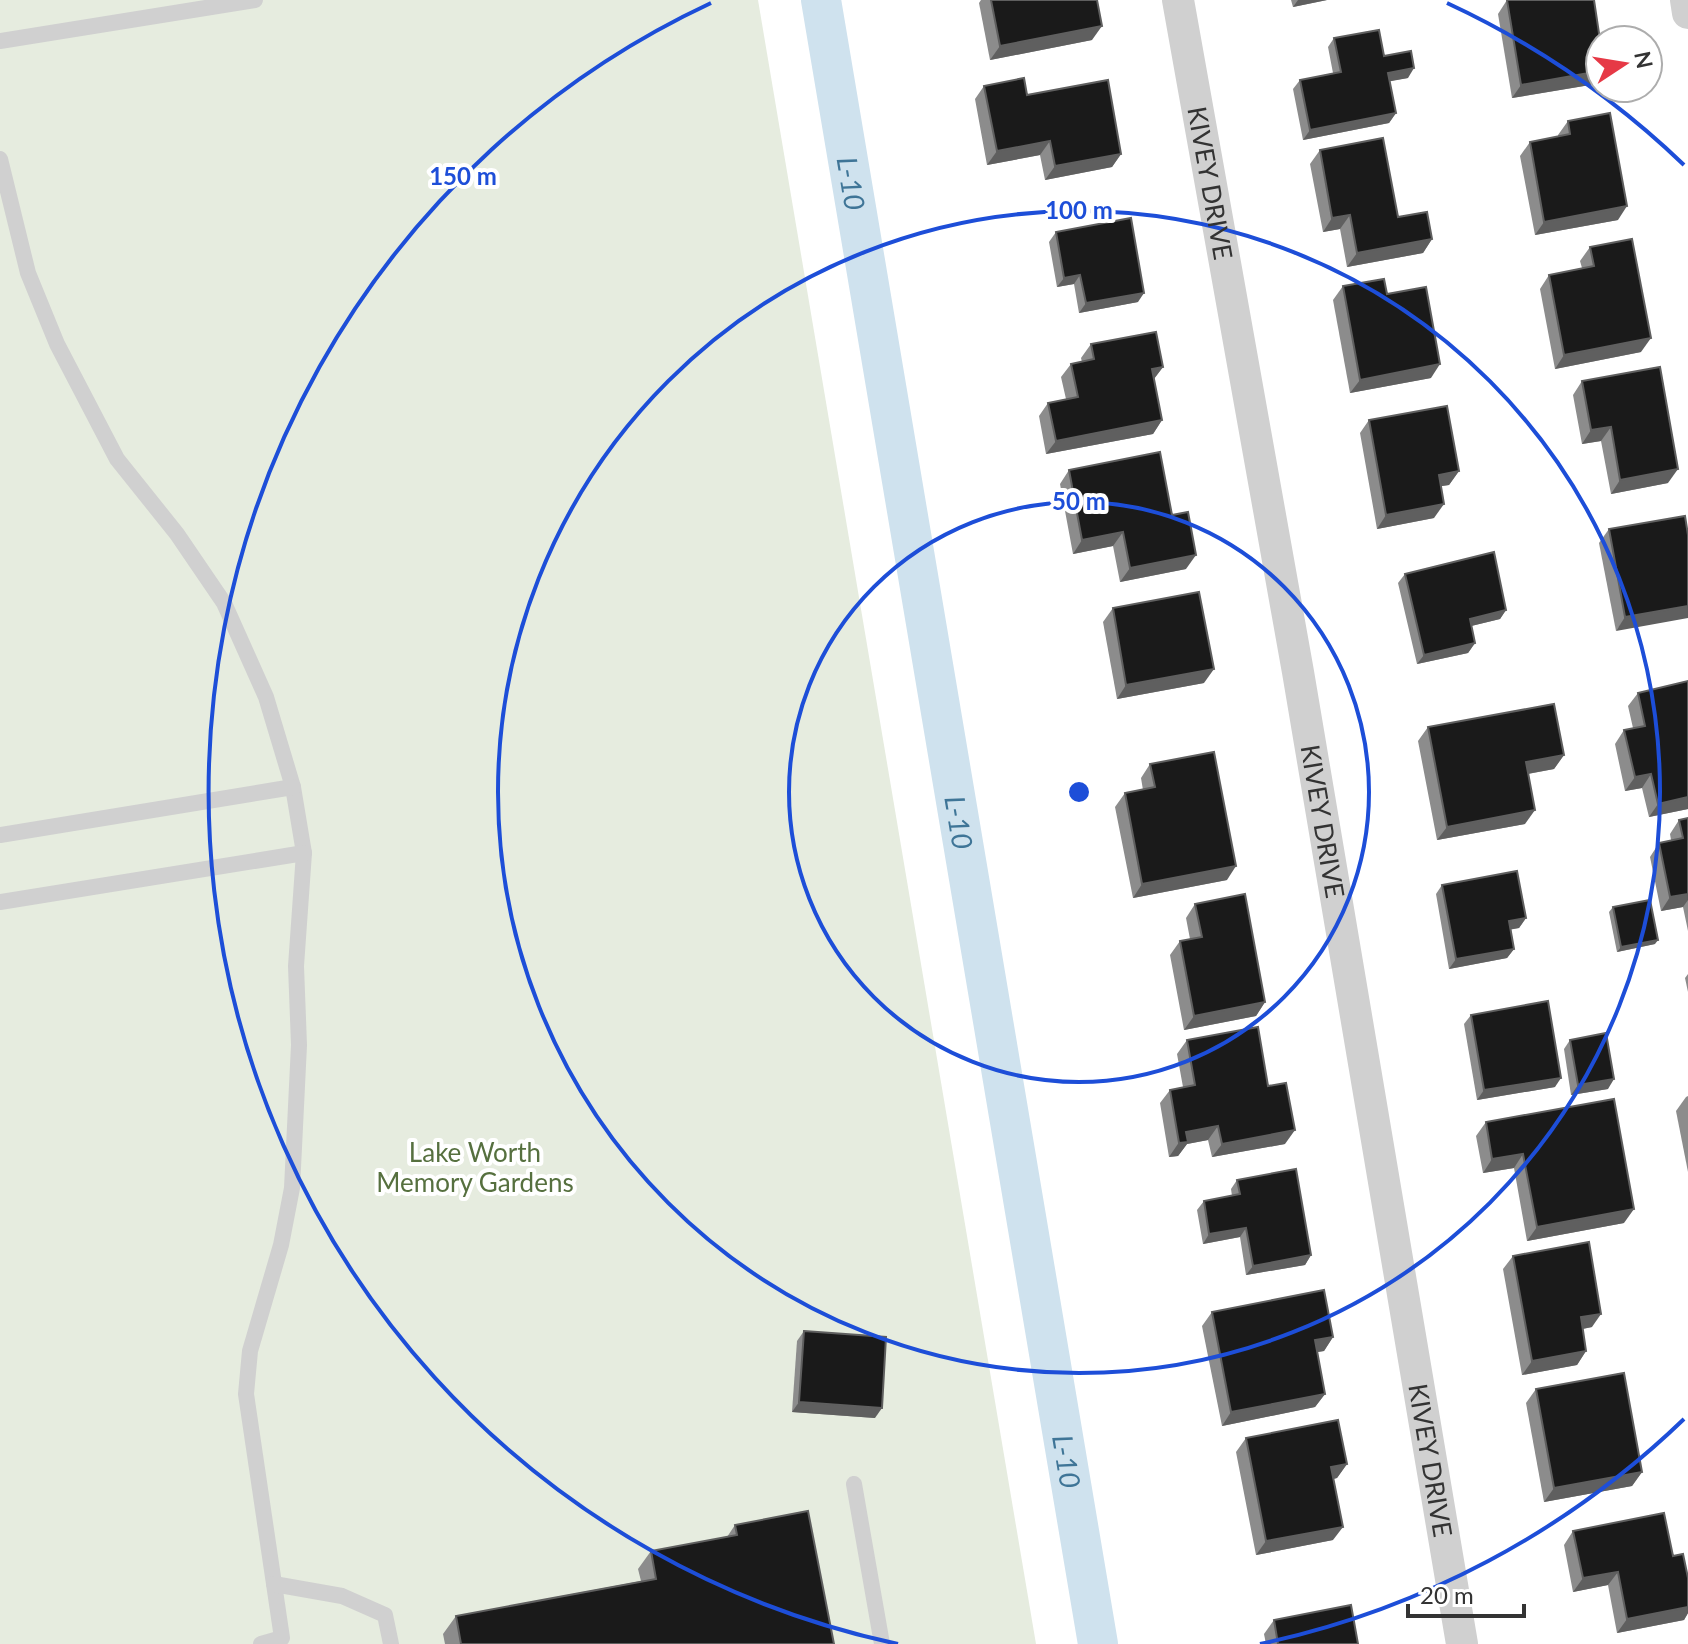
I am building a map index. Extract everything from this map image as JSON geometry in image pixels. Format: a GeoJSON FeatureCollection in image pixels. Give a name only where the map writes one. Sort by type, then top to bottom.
{"type":"FeatureCollection","features":[{"type":"Feature","properties":{"kind":"street","name":"KIVEY DRIVE"},"geometry":{"type":"LineString","coordinates":[[1178,0],[1298,672],[1462,1644]]}},
{"type":"Feature","properties":{"kind":"street"},"geometry":{"type":"LineString","coordinates":[[1686,0],[1688,13]]}},
{"type":"Feature","properties":{"kind":"lane"},"geometry":{"type":"LineString","coordinates":[[0,41],[255,0]]}},
{"type":"Feature","properties":{"kind":"lane"},"geometry":{"type":"LineString","coordinates":[[0,159],[28,273],[57,344],[117,459],[177,534],[224,603],[261,684],[293,787],[304,853],[296,966],[299,1045],[292,1188],[281,1245],[250,1351],[246,1394],[284,1642],[261,1644]]}},
{"type":"Feature","properties":{"kind":"lane"},"geometry":{"type":"LineString","coordinates":[[0,835],[293,787]]}},
{"type":"Feature","properties":{"kind":"lane"},"geometry":{"type":"LineString","coordinates":[[0,902],[304,853]]}},
{"type":"Feature","properties":{"kind":"lane"},"geometry":{"type":"LineString","coordinates":[[854,1484],[882,1644]]}},
{"type":"Feature","properties":{"kind":"lane"},"geometry":{"type":"LineString","coordinates":[[274,1584],[342,1596],[385,1615],[391,1644]]}},
{"type":"Feature","properties":{"kind":"green space","name":"Lake Worth Memory Gardens"},"geometry":{"type":"Polygon","coordinates":[[[0,0],[758,0],[1036,1644],[0,1644],[0,0]]]}},
{"type":"Feature","properties":{"kind":"building"},"geometry":{"type":"Polygon","coordinates":[[[991,0],[1097,0],[1102,26],[1000,46],[991,0]]]}},
{"type":"Feature","properties":{"kind":"building"},"geometry":{"type":"Polygon","coordinates":[[[1507,0],[1594,0],[1598,24],[1584,24],[1584,74],[1521,85],[1507,0]]]}},
{"type":"Feature","properties":{"kind":"building"},"geometry":{"type":"Polygon","coordinates":[[[1379,30],[1384,56],[1411,51],[1414,68],[1388,73],[1396,113],[1310,130],[1300,80],[1341,72],[1334,38],[1379,30]]]}},
{"type":"Feature","properties":{"kind":"building"},"geometry":{"type":"Polygon","coordinates":[[[1024,78],[1027,95],[1108,80],[1121,154],[1055,166],[1050,141],[997,151],[984,86],[1024,78]]]}},
{"type":"Feature","properties":{"kind":"building"},"geometry":{"type":"Polygon","coordinates":[[[1610,113],[1627,206],[1544,222],[1530,142],[1570,134],[1568,121],[1610,113]]]}},
{"type":"Feature","properties":{"kind":"building"},"geometry":{"type":"Polygon","coordinates":[[[1383,138],[1398,217],[1427,212],[1432,239],[1357,253],[1350,215],[1332,218],[1320,150],[1383,138]]]}},
{"type":"Feature","properties":{"kind":"building"},"geometry":{"type":"Polygon","coordinates":[[[1131,218],[1144,293],[1086,303],[1080,275],[1064,278],[1056,232],[1131,218]]]}},
{"type":"Feature","properties":{"kind":"building"},"geometry":{"type":"Polygon","coordinates":[[[1632,239],[1651,338],[1564,355],[1549,275],[1594,266],[1590,247],[1632,239]]]}},
{"type":"Feature","properties":{"kind":"building"},"geometry":{"type":"Polygon","coordinates":[[[1384,279],[1387,294],[1426,287],[1440,364],[1360,380],[1343,286],[1384,279]]]}},
{"type":"Feature","properties":{"kind":"building"},"geometry":{"type":"Polygon","coordinates":[[[1156,332],[1163,367],[1152,369],[1162,420],[1056,441],[1048,403],[1078,397],[1071,364],[1094,359],[1091,344],[1156,332]]]}},
{"type":"Feature","properties":{"kind":"building"},"geometry":{"type":"Polygon","coordinates":[[[1660,367],[1678,469],[1620,480],[1611,427],[1591,430],[1582,381],[1660,367]]]}},
{"type":"Feature","properties":{"kind":"building"},"geometry":{"type":"Polygon","coordinates":[[[1447,406],[1459,471],[1439,475],[1444,504],[1386,515],[1369,420],[1447,406]]]}},
{"type":"Feature","properties":{"kind":"building"},"geometry":{"type":"Polygon","coordinates":[[[1160,452],[1172,515],[1188,512],[1196,555],[1130,568],[1123,532],[1082,540],[1069,470],[1160,452]]]}},
{"type":"Feature","properties":{"kind":"building"},"geometry":{"type":"Polygon","coordinates":[[[1685,516],[1688,606],[1625,617],[1609,529],[1685,516]]]}},
{"type":"Feature","properties":{"kind":"building"},"geometry":{"type":"Polygon","coordinates":[[[1494,552],[1506,610],[1470,619],[1475,643],[1424,655],[1405,574],[1494,552]]]}},
{"type":"Feature","properties":{"kind":"building"},"geometry":{"type":"Polygon","coordinates":[[[1199,592],[1214,669],[1126,685],[1113,608],[1199,592]]]}},
{"type":"Feature","properties":{"kind":"building"},"geometry":{"type":"Polygon","coordinates":[[[1688,681],[1688,797],[1658,804],[1651,774],[1635,777],[1624,730],[1645,726],[1638,693],[1688,681]]]}},
{"type":"Feature","properties":{"kind":"building"},"geometry":{"type":"Polygon","coordinates":[[[1554,704],[1564,755],[1526,762],[1535,810],[1447,827],[1428,727],[1554,704]]]}},
{"type":"Feature","properties":{"kind":"building"},"geometry":{"type":"Polygon","coordinates":[[[1214,752],[1236,866],[1142,884],[1125,793],[1155,787],[1150,764],[1214,752]]]}},
{"type":"Feature","properties":{"kind":"building"},"geometry":{"type":"Polygon","coordinates":[[[1688,818],[1688,894],[1670,897],[1659,843],[1683,838],[1679,820],[1688,818]]]}},
{"type":"Feature","properties":{"kind":"building"},"geometry":{"type":"Polygon","coordinates":[[[1517,871],[1526,918],[1509,921],[1514,949],[1456,959],[1442,885],[1517,871]]]}},
{"type":"Feature","properties":{"kind":"building"},"geometry":{"type":"Polygon","coordinates":[[[1245,894],[1265,1002],[1194,1016],[1180,941],[1202,937],[1195,904],[1245,894]]]}},
{"type":"Feature","properties":{"kind":"building"},"geometry":{"type":"Polygon","coordinates":[[[1650,900],[1658,940],[1621,947],[1613,907],[1650,900]]]}},
{"type":"Feature","properties":{"kind":"building"},"geometry":{"type":"Polygon","coordinates":[[[1548,1001],[1561,1078],[1484,1090],[1471,1015],[1548,1001]]]}},
{"type":"Feature","properties":{"kind":"building"},"geometry":{"type":"Polygon","coordinates":[[[1258,1027],[1268,1086],[1286,1083],[1295,1130],[1222,1144],[1218,1126],[1186,1132],[1188,1142],[1179,1143],[1170,1090],[1195,1085],[1187,1040],[1258,1027]]]}},
{"type":"Feature","properties":{"kind":"building"},"geometry":{"type":"Polygon","coordinates":[[[1606,1033],[1614,1079],[1578,1085],[1570,1040],[1606,1033]]]}},
{"type":"Feature","properties":{"kind":"building"},"geometry":{"type":"Polygon","coordinates":[[[1614,1099],[1634,1209],[1537,1227],[1523,1154],[1492,1159],[1486,1122],[1614,1099]]]}},
{"type":"Feature","properties":{"kind":"building"},"geometry":{"type":"Polygon","coordinates":[[[1296,1169],[1311,1255],[1253,1266],[1246,1228],[1209,1234],[1204,1201],[1240,1194],[1237,1180],[1296,1169]]]}},
{"type":"Feature","properties":{"kind":"building"},"geometry":{"type":"Polygon","coordinates":[[[1589,1242],[1601,1314],[1581,1317],[1586,1351],[1532,1361],[1513,1256],[1589,1242]]]}},
{"type":"Feature","properties":{"kind":"building"},"geometry":{"type":"Polygon","coordinates":[[[1324,1290],[1333,1337],[1315,1340],[1325,1394],[1231,1412],[1212,1312],[1324,1290]]]}},
{"type":"Feature","properties":{"kind":"building"},"geometry":{"type":"Polygon","coordinates":[[[804,1331],[886,1337],[882,1408],[799,1402],[804,1331]]]}},
{"type":"Feature","properties":{"kind":"building"},"geometry":{"type":"Polygon","coordinates":[[[1624,1373],[1642,1472],[1554,1488],[1536,1389],[1624,1373]]]}},
{"type":"Feature","properties":{"kind":"building"},"geometry":{"type":"Polygon","coordinates":[[[1338,1420],[1347,1464],[1331,1467],[1343,1527],[1266,1541],[1246,1438],[1338,1420]]]}},
{"type":"Feature","properties":{"kind":"building"},"geometry":{"type":"Polygon","coordinates":[[[808,1511],[834,1644],[461,1644],[456,1616],[656,1579],[651,1551],[737,1535],[735,1525],[808,1511]]]}},
{"type":"Feature","properties":{"kind":"building"},"geometry":{"type":"Polygon","coordinates":[[[1664,1513],[1673,1556],[1683,1554],[1688,1578],[1688,1607],[1627,1619],[1618,1572],[1583,1578],[1573,1531],[1664,1513]]]}},
{"type":"Feature","properties":{"kind":"building"},"geometry":{"type":"Polygon","coordinates":[[[1351,1605],[1358,1644],[1278,1644],[1274,1620],[1351,1605]]]}},
{"type":"Feature","properties":{"kind":"waterway","name":"L-10"},"geometry":{"type":"LineString","coordinates":[[821,0],[1098,1644]]}}]}
